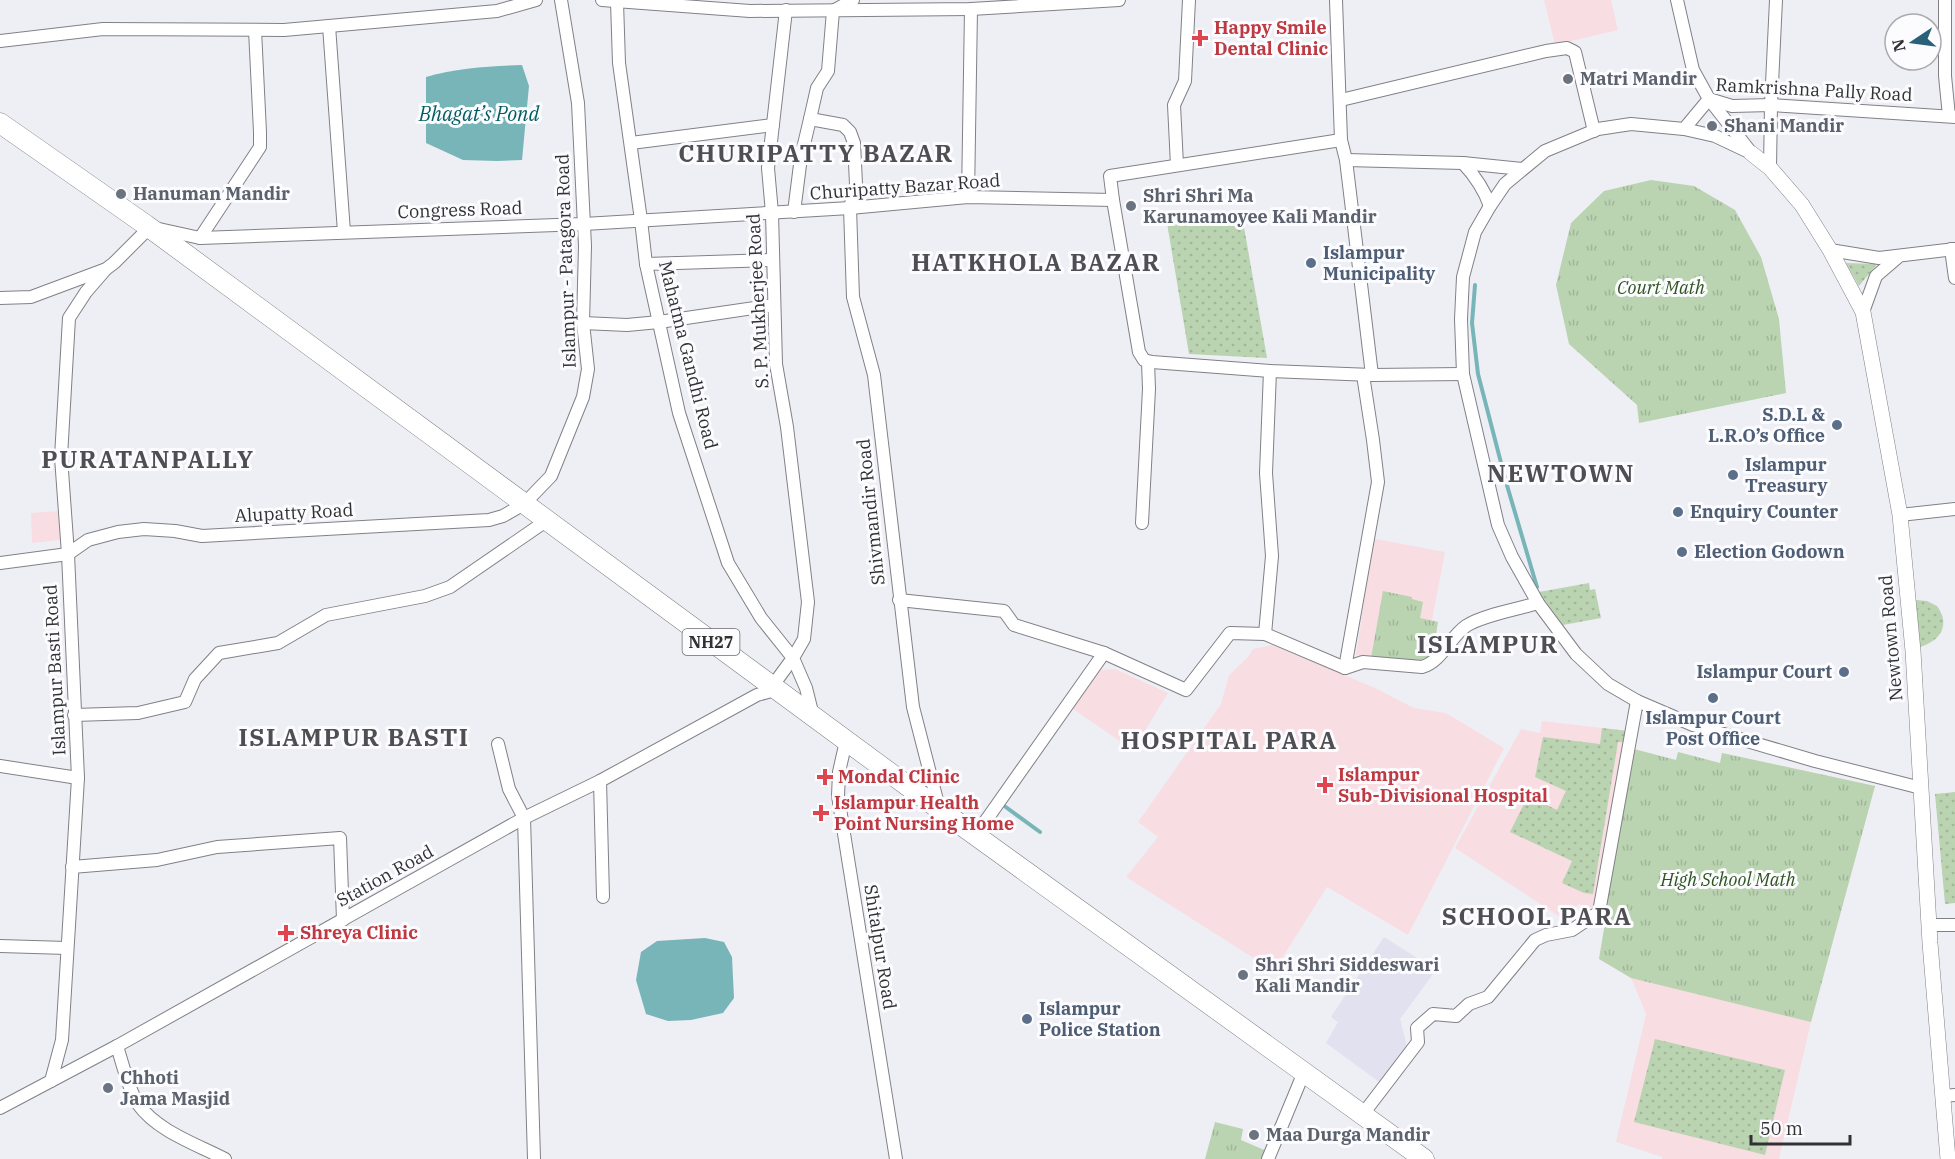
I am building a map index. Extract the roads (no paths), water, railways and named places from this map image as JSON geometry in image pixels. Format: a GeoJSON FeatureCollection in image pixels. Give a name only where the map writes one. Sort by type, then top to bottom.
{"type":"FeatureCollection","features":[{"type":"Feature","properties":{"kind":"main road","name":"NH27"},"geometry":{"type":"LineString","coordinates":[[0,123],[150,227],[524,504],[764,691],[813,717],[1424,1159]]}},
{"type":"Feature","properties":{"kind":"street"},"geometry":{"type":"LineString","coordinates":[[0,41],[104,30],[284,30],[496,11],[536,0]]}},
{"type":"Feature","properties":{"kind":"street","name":"Islampur - Patagora Road"},"geometry":{"type":"LineString","coordinates":[[524,504],[551,476],[583,397],[588,369],[584,323],[584,224],[578,103],[561,0]]}},
{"type":"Feature","properties":{"kind":"street"},"geometry":{"type":"LineString","coordinates":[[602,0],[750,5],[786,10],[833,11],[1119,0]]}},
{"type":"Feature","properties":{"kind":"street"},"geometry":{"type":"LineString","coordinates":[[833,11],[853,0]]}},
{"type":"Feature","properties":{"kind":"street"},"geometry":{"type":"LineString","coordinates":[[1177,165],[1174,105],[1185,81],[1189,0]]}},
{"type":"Feature","properties":{"kind":"street"},"geometry":{"type":"LineString","coordinates":[[1336,0],[1341,140],[1346,160],[1378,483],[1345,668]]}},
{"type":"Feature","properties":{"kind":"street"},"geometry":{"type":"LineString","coordinates":[[1677,0],[1693,70],[1709,99],[1751,153]]}},
{"type":"Feature","properties":{"kind":"street"},"geometry":{"type":"LineString","coordinates":[[1770,168],[1776,0]]}},
{"type":"Feature","properties":{"kind":"street"},"geometry":{"type":"LineString","coordinates":[[1945,0],[1945,76],[1952,116]]}},
{"type":"Feature","properties":{"kind":"street","name":"Mahatma Gandhi Road"},"geometry":{"type":"LineString","coordinates":[[617,2],[619,63],[646,264],[679,413],[728,563],[761,618],[793,658],[806,688],[813,717]]}},
{"type":"Feature","properties":{"kind":"street"},"geometry":{"type":"LineString","coordinates":[[968,196],[977,6]]}},
{"type":"Feature","properties":{"kind":"street","name":"S. P. Mukherjee Road"},"geometry":{"type":"LineString","coordinates":[[786,10],[768,168],[772,213],[776,364],[808,602],[804,639],[793,658]]}},
{"type":"Feature","properties":{"kind":"street"},"geometry":{"type":"LineString","coordinates":[[794,212],[801,157],[817,88],[828,71],[833,11]]}},
{"type":"Feature","properties":{"kind":"street"},"geometry":{"type":"LineString","coordinates":[[329,26],[344,232]]}},
{"type":"Feature","properties":{"kind":"street"},"geometry":{"type":"LineString","coordinates":[[200,238],[260,147],[255,30]]}},
{"type":"Feature","properties":{"kind":"street"},"geometry":{"type":"LineString","coordinates":[[1341,100],[1567,48],[1575,52],[1594,131]]}},
{"type":"Feature","properties":{"kind":"street","name":"Ramkrishna Pally Road"},"geometry":{"type":"LineString","coordinates":[[1684,129],[1709,99],[1732,106],[1771,105],[1952,116]]}},
{"type":"Feature","properties":{"kind":"street","name":"Shivmandir Road"},"geometry":{"type":"LineString","coordinates":[[810,119],[843,125],[850,132],[854,143],[856,184],[850,208],[853,297],[874,375],[913,707],[939,809]]}},
{"type":"Feature","properties":{"kind":"street"},"geometry":{"type":"LineString","coordinates":[[1751,153],[1715,136],[1684,129],[1631,124],[1594,131],[1545,151],[1505,184],[1490,206],[1476,232],[1463,278],[1461,319],[1463,374],[1498,525],[1512,557],[1538,603],[1576,654],[1608,684],[1637,701],[1693,725],[1921,788]]}},
{"type":"Feature","properties":{"kind":"street"},"geometry":{"type":"LineString","coordinates":[[631,142],[773,125]]}},
{"type":"Feature","properties":{"kind":"street"},"geometry":{"type":"LineString","coordinates":[[1341,140],[1110,176],[1139,352],[1148,362],[1269,371],[1367,375],[1463,374]]}},
{"type":"Feature","properties":{"kind":"street","name":"Newtown Road"},"geometry":{"type":"LineString","coordinates":[[1751,153],[1770,168],[1802,205],[1830,250],[1863,312],[1900,515],[1913,651],[1929,925],[1949,1095],[1948,1159]]}},
{"type":"Feature","properties":{"kind":"street"},"geometry":{"type":"LineString","coordinates":[[1346,160],[1463,163],[1522,169]]}},
{"type":"Feature","properties":{"kind":"street"},"geometry":{"type":"LineString","coordinates":[[1463,163],[1477,178],[1490,206]]}},
{"type":"Feature","properties":{"kind":"street","name":"Churipatty Bazar Road"},"geometry":{"type":"LineString","coordinates":[[772,213],[968,196],[1113,200]]}},
{"type":"Feature","properties":{"kind":"street","name":"Congress Road"},"geometry":{"type":"LineString","coordinates":[[150,227],[200,238],[584,224],[772,213]]}},
{"type":"Feature","properties":{"kind":"street","name":"Islampur Basti Road"},"geometry":{"type":"LineString","coordinates":[[51,1081],[62,1041],[78,778],[68,554],[61,457],[69,318],[86,292],[106,269],[150,227]]}},
{"type":"Feature","properties":{"kind":"street"},"geometry":{"type":"LineString","coordinates":[[1830,250],[1879,258],[1953,249],[1955,278]]}},
{"type":"Feature","properties":{"kind":"street"},"geometry":{"type":"LineString","coordinates":[[1863,312],[1876,276],[1898,257]]}},
{"type":"Feature","properties":{"kind":"street"},"geometry":{"type":"LineString","coordinates":[[646,264],[773,260]]}},
{"type":"Feature","properties":{"kind":"street"},"geometry":{"type":"LineString","coordinates":[[0,298],[31,297],[106,269]]}},
{"type":"Feature","properties":{"kind":"street"},"geometry":{"type":"LineString","coordinates":[[584,323],[627,325],[659,322],[774,305]]}},
{"type":"Feature","properties":{"kind":"street"},"geometry":{"type":"LineString","coordinates":[[1142,523],[1149,389],[1148,362]]}},
{"type":"Feature","properties":{"kind":"street"},"geometry":{"type":"LineString","coordinates":[[1265,634],[1272,556],[1266,473],[1269,371]]}},
{"type":"Feature","properties":{"kind":"street","name":"Alupatty Road"},"geometry":{"type":"LineString","coordinates":[[68,554],[88,540],[118,532],[144,529],[202,536],[489,520],[503,516],[524,504]]}},
{"type":"Feature","properties":{"kind":"street"},"geometry":{"type":"LineString","coordinates":[[1900,515],[1955,509]]}},
{"type":"Feature","properties":{"kind":"street"},"geometry":{"type":"LineString","coordinates":[[74,715],[138,712],[185,702],[195,679],[219,653],[279,643],[326,615],[424,596],[450,587],[546,521]]}},
{"type":"Feature","properties":{"kind":"street"},"geometry":{"type":"LineString","coordinates":[[0,563],[68,554]]}},
{"type":"Feature","properties":{"kind":"street"},"geometry":{"type":"LineString","coordinates":[[899,600],[1004,611],[1014,625],[1104,653],[1186,690],[1230,633],[1265,634],[1345,668],[1363,662],[1422,667],[1431,664],[1458,633],[1474,622],[1538,603]]}},
{"type":"Feature","properties":{"kind":"street"},"geometry":{"type":"LineString","coordinates":[[975,836],[1104,653]]}},
{"type":"Feature","properties":{"kind":"street"},"geometry":{"type":"LineString","coordinates":[[764,691],[793,658]]}},
{"type":"Feature","properties":{"kind":"street","name":"Station Road"},"geometry":{"type":"LineString","coordinates":[[0,1108],[117,1046],[524,818],[600,781],[764,691]]}},
{"type":"Feature","properties":{"kind":"street"},"geometry":{"type":"LineString","coordinates":[[1363,1114],[1418,1042],[1417,1028],[1433,1014],[1456,1016],[1469,1004],[1488,997],[1534,940],[1572,930],[1599,912],[1637,701]]}},
{"type":"Feature","properties":{"kind":"street","name":"Shitalpur Road"},"geometry":{"type":"LineString","coordinates":[[846,741],[839,772],[838,796],[896,1159]]}},
{"type":"Feature","properties":{"kind":"street"},"geometry":{"type":"LineString","coordinates":[[498,744],[509,789],[524,818],[534,1159]]}},
{"type":"Feature","properties":{"kind":"street"},"geometry":{"type":"LineString","coordinates":[[0,766],[78,778]]}},
{"type":"Feature","properties":{"kind":"street"},"geometry":{"type":"LineString","coordinates":[[600,781],[603,897]]}},
{"type":"Feature","properties":{"kind":"street"},"geometry":{"type":"LineString","coordinates":[[72,867],[157,860],[217,847],[340,838],[343,920]]}},
{"type":"Feature","properties":{"kind":"street"},"geometry":{"type":"LineString","coordinates":[[1929,925],[1955,925]]}},
{"type":"Feature","properties":{"kind":"street"},"geometry":{"type":"LineString","coordinates":[[0,946],[67,948]]}},
{"type":"Feature","properties":{"kind":"street"},"geometry":{"type":"LineString","coordinates":[[117,1046],[137,1102],[147,1114],[170,1131],[225,1159]]}},
{"type":"Feature","properties":{"kind":"street"},"geometry":{"type":"LineString","coordinates":[[1268,1159],[1304,1072]]}},
{"type":"Feature","properties":{"kind":"water","name":"Bhagat’s Pond"},"geometry":{"type":"Polygon","coordinates":[[[522,65],[529,86],[522,160],[463,160],[426,143],[426,77],[473,68],[522,65]]]}},
{"type":"Feature","properties":{"kind":"water"},"geometry":{"type":"Polygon","coordinates":[[[705,938],[724,942],[732,957],[734,998],[723,1013],[691,1020],[668,1021],[646,1014],[636,980],[641,952],[657,941],[705,938]]]}},
{"type":"Feature","properties":{"kind":"waterway"},"geometry":{"type":"LineString","coordinates":[[1475,285],[1472,323],[1478,374],[1506,482],[1537,587]]}},
{"type":"Feature","properties":{"kind":"waterway"},"geometry":{"type":"LineString","coordinates":[[1003,805],[1040,832]]}},
{"type":"Feature","properties":{"kind":"place","name":"Happy Smile Dental Clinic"},"geometry":{"type":"Point","coordinates":[1200,38]}},
{"type":"Feature","properties":{"kind":"place","name":"Matri Mandir"},"geometry":{"type":"Point","coordinates":[1568,79]}},
{"type":"Feature","properties":{"kind":"place","name":"Shani Mandir"},"geometry":{"type":"Point","coordinates":[1712,126]}},
{"type":"Feature","properties":{"kind":"place","name":"Hanuman Mandir"},"geometry":{"type":"Point","coordinates":[121,194]}},
{"type":"Feature","properties":{"kind":"place","name":"Shri Shri Ma Karunamoyee Kali Mandir"},"geometry":{"type":"Point","coordinates":[1131,206]}},
{"type":"Feature","properties":{"kind":"place","name":"Islampur Municipality"},"geometry":{"type":"Point","coordinates":[1311,263]}},
{"type":"Feature","properties":{"kind":"place","name":"S.D.L & L.R.O’s Office"},"geometry":{"type":"Point","coordinates":[1837,425]}},
{"type":"Feature","properties":{"kind":"place","name":"Islampur Treasury"},"geometry":{"type":"Point","coordinates":[1733,475]}},
{"type":"Feature","properties":{"kind":"place","name":"Enquiry Counter"},"geometry":{"type":"Point","coordinates":[1678,512]}},
{"type":"Feature","properties":{"kind":"place","name":"Election Godown"},"geometry":{"type":"Point","coordinates":[1682,552]}},
{"type":"Feature","properties":{"kind":"place","name":"Islampur Court"},"geometry":{"type":"Point","coordinates":[1844,672]}},
{"type":"Feature","properties":{"kind":"place","name":"Islampur Court Post Office"},"geometry":{"type":"Point","coordinates":[1713,698]}},
{"type":"Feature","properties":{"kind":"place","name":"Mondal Clinic"},"geometry":{"type":"Point","coordinates":[825,777]}},
{"type":"Feature","properties":{"kind":"place","name":"Islampur Sub-Divisional Hospital"},"geometry":{"type":"Point","coordinates":[1325,785]}},
{"type":"Feature","properties":{"kind":"place","name":"Islampur Health Point Nursing Home"},"geometry":{"type":"Point","coordinates":[821,813]}},
{"type":"Feature","properties":{"kind":"place","name":"Shreya Clinic"},"geometry":{"type":"Point","coordinates":[286,933]}},
{"type":"Feature","properties":{"kind":"place","name":"Shri Shri Siddeswari Kali Mandir"},"geometry":{"type":"Point","coordinates":[1243,975]}},
{"type":"Feature","properties":{"kind":"place","name":"Islampur Police Station"},"geometry":{"type":"Point","coordinates":[1027,1019]}},
{"type":"Feature","properties":{"kind":"place","name":"Chhoti Jama Masjid"},"geometry":{"type":"Point","coordinates":[108,1088]}},
{"type":"Feature","properties":{"kind":"place","name":"Maa Durga Mandir"},"geometry":{"type":"Point","coordinates":[1254,1135]}},
{"type":"Feature","properties":{"kind":"district","name":"CHURIPATTY BAZAR"},"geometry":{"type":"Point","coordinates":[816,154]}},
{"type":"Feature","properties":{"kind":"district","name":"HATKHOLA BAZAR"},"geometry":{"type":"Point","coordinates":[1036,263]}},
{"type":"Feature","properties":{"kind":"district","name":"PURATANPALLY"},"geometry":{"type":"Point","coordinates":[148,460]}},
{"type":"Feature","properties":{"kind":"district","name":"NEWTOWN"},"geometry":{"type":"Point","coordinates":[1561,474]}},
{"type":"Feature","properties":{"kind":"district","name":"ISLAMPUR"},"geometry":{"type":"Point","coordinates":[1488,645]}},
{"type":"Feature","properties":{"kind":"district","name":"ISLAMPUR BASTI"},"geometry":{"type":"Point","coordinates":[354,738]}},
{"type":"Feature","properties":{"kind":"district","name":"HOSPITAL PARA"},"geometry":{"type":"Point","coordinates":[1229,741]}},
{"type":"Feature","properties":{"kind":"district","name":"SCHOOL PARA"},"geometry":{"type":"Point","coordinates":[1537,917]}},
{"type":"Feature","properties":{"kind":"park label","name":"Court Math"},"geometry":{"type":"Point","coordinates":[1661,288]}},
{"type":"Feature","properties":{"kind":"park label","name":"High School Math"},"geometry":{"type":"Point","coordinates":[1728,880]}}]}
